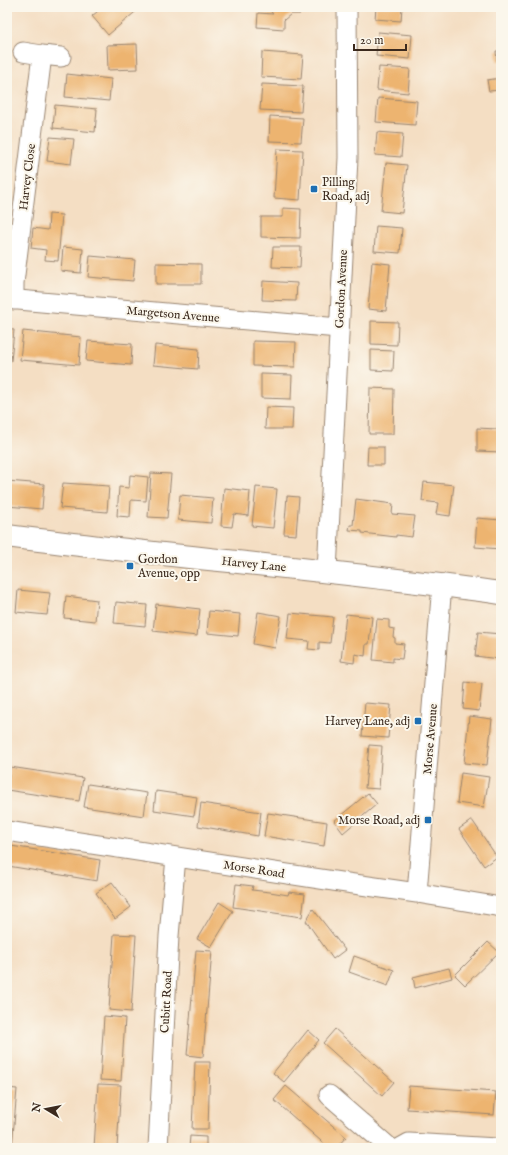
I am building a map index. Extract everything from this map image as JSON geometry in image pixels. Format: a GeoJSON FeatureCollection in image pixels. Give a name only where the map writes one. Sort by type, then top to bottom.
{"type":"FeatureCollection","features":[{"type":"Feature","properties":{"kind":"street","name":"Gordon Avenue"},"geometry":{"type":"LineString","coordinates":[[327,571],[348,158],[347,7]]}},
{"type":"Feature","properties":{"kind":"street"},"geometry":{"type":"LineString","coordinates":[[23,52],[61,57]]}},
{"type":"Feature","properties":{"kind":"street","name":"Harvey Close"},"geometry":{"type":"LineString","coordinates":[[11,299],[42,55]]}},
{"type":"Feature","properties":{"kind":"street","name":"Margetson Avenue"},"geometry":{"type":"LineString","coordinates":[[11,299],[339,328]]}},
{"type":"Feature","properties":{"kind":"street","name":"Harvey Lane"},"geometry":{"type":"LineString","coordinates":[[7,536],[442,584],[501,593]]}},
{"type":"Feature","properties":{"kind":"street","name":"Morse Avenue"},"geometry":{"type":"LineString","coordinates":[[418,893],[442,584]]}},
{"type":"Feature","properties":{"kind":"street","name":"Morse Road"},"geometry":{"type":"LineString","coordinates":[[7,831],[418,893],[501,907]]}},
{"type":"Feature","properties":{"kind":"street","name":"Cubitt Road"},"geometry":{"type":"LineString","coordinates":[[158,1148],[176,857]]}},
{"type":"Feature","properties":{"kind":"street"},"geometry":{"type":"LineString","coordinates":[[329,1095],[390,1148]]}},
{"type":"Feature","properties":{"kind":"street"},"geometry":{"type":"LineString","coordinates":[[400,1148],[409,1143],[497,1148]]}},
{"type":"Feature","properties":{"kind":"building"},"geometry":{"type":"Polygon","coordinates":[[[103,7],[141,7],[108,35],[92,16],[103,7]]]}},
{"type":"Feature","properties":{"kind":"building"},"geometry":{"type":"Polygon","coordinates":[[[300,7],[300,14],[291,14],[284,20],[284,29],[257,27],[258,13],[273,14],[268,8],[300,7]]]}},
{"type":"Feature","properties":{"kind":"building"},"geometry":{"type":"Polygon","coordinates":[[[376,7],[402,7],[401,21],[375,19],[376,7]]]}},
{"type":"Feature","properties":{"kind":"building"},"geometry":{"type":"Polygon","coordinates":[[[378,32],[412,35],[410,59],[376,56],[378,32]]]}},
{"type":"Feature","properties":{"kind":"building"},"geometry":{"type":"Polygon","coordinates":[[[137,44],[138,69],[108,70],[107,45],[137,44]]]}},
{"type":"Feature","properties":{"kind":"building"},"geometry":{"type":"Polygon","coordinates":[[[496,51],[501,51],[501,61],[497,61],[496,51]]]}},
{"type":"Feature","properties":{"kind":"building"},"geometry":{"type":"Polygon","coordinates":[[[262,52],[303,55],[301,79],[261,77],[262,52]]]}},
{"type":"Feature","properties":{"kind":"building"},"geometry":{"type":"Polygon","coordinates":[[[379,67],[410,69],[408,93],[377,90],[379,67]]]}},
{"type":"Feature","properties":{"kind":"building"},"geometry":{"type":"Polygon","coordinates":[[[67,74],[111,79],[109,101],[65,97],[67,74]]]}},
{"type":"Feature","properties":{"kind":"building"},"geometry":{"type":"Polygon","coordinates":[[[501,78],[501,90],[489,91],[487,80],[501,78]]]}},
{"type":"Feature","properties":{"kind":"building"},"geometry":{"type":"Polygon","coordinates":[[[262,84],[303,86],[301,112],[260,110],[262,84]]]}},
{"type":"Feature","properties":{"kind":"building"},"geometry":{"type":"Polygon","coordinates":[[[378,98],[417,101],[415,125],[376,122],[378,98]]]}},
{"type":"Feature","properties":{"kind":"building"},"geometry":{"type":"Polygon","coordinates":[[[55,105],[97,109],[95,132],[53,128],[55,105]]]}},
{"type":"Feature","properties":{"kind":"building"},"geometry":{"type":"Polygon","coordinates":[[[270,116],[303,118],[301,142],[269,141],[270,116]]]}},
{"type":"Feature","properties":{"kind":"building"},"geometry":{"type":"Polygon","coordinates":[[[377,132],[403,134],[401,157],[375,155],[377,132]]]}},
{"type":"Feature","properties":{"kind":"building"},"geometry":{"type":"Polygon","coordinates":[[[50,137],[74,139],[71,164],[47,161],[50,137]]]}},
{"type":"Feature","properties":{"kind":"building"},"geometry":{"type":"Polygon","coordinates":[[[277,149],[303,150],[300,200],[274,198],[277,149]]]}},
{"type":"Feature","properties":{"kind":"building"},"geometry":{"type":"Polygon","coordinates":[[[386,163],[407,165],[402,213],[381,211],[386,163]]]}},
{"type":"Feature","properties":{"kind":"building"},"geometry":{"type":"Polygon","coordinates":[[[283,208],[301,209],[300,238],[261,237],[261,217],[283,217],[283,208]]]}},
{"type":"Feature","properties":{"kind":"building"},"geometry":{"type":"Polygon","coordinates":[[[49,214],[62,215],[58,261],[45,260],[46,250],[31,248],[33,228],[48,230],[49,214]]]}},
{"type":"Feature","properties":{"kind":"building"},"geometry":{"type":"Polygon","coordinates":[[[376,226],[402,228],[400,253],[374,251],[376,226]]]}},
{"type":"Feature","properties":{"kind":"building"},"geometry":{"type":"Polygon","coordinates":[[[63,247],[83,249],[81,273],[61,271],[63,247]]]}},
{"type":"Feature","properties":{"kind":"building"},"geometry":{"type":"Polygon","coordinates":[[[273,247],[301,247],[300,268],[272,267],[273,247]]]}},
{"type":"Feature","properties":{"kind":"building"},"geometry":{"type":"Polygon","coordinates":[[[90,256],[135,260],[133,281],[88,277],[90,256]]]}},
{"type":"Feature","properties":{"kind":"building"},"geometry":{"type":"Polygon","coordinates":[[[372,262],[390,264],[386,311],[368,309],[372,262]]]}},
{"type":"Feature","properties":{"kind":"building"},"geometry":{"type":"Polygon","coordinates":[[[156,263],[201,264],[201,284],[156,284],[156,263]]]}},
{"type":"Feature","properties":{"kind":"building"},"geometry":{"type":"Polygon","coordinates":[[[263,281],[297,283],[296,301],[262,300],[263,281]]]}},
{"type":"Feature","properties":{"kind":"building"},"geometry":{"type":"Polygon","coordinates":[[[371,321],[398,322],[397,345],[371,344],[371,321]]]}},
{"type":"Feature","properties":{"kind":"building"},"geometry":{"type":"Polygon","coordinates":[[[7,329],[14,330],[11,361],[7,360],[7,329]]]}},
{"type":"Feature","properties":{"kind":"building"},"geometry":{"type":"Polygon","coordinates":[[[23,331],[81,337],[79,365],[20,360],[23,331]]]}},
{"type":"Feature","properties":{"kind":"building"},"geometry":{"type":"Polygon","coordinates":[[[88,341],[132,344],[131,365],[86,361],[88,341]]]}},
{"type":"Feature","properties":{"kind":"building"},"geometry":{"type":"Polygon","coordinates":[[[253,341],[296,342],[295,367],[253,366],[253,341]]]}},
{"type":"Feature","properties":{"kind":"building"},"geometry":{"type":"Polygon","coordinates":[[[155,345],[199,349],[198,369],[153,365],[155,345]]]}},
{"type":"Feature","properties":{"kind":"building"},"geometry":{"type":"Polygon","coordinates":[[[371,350],[394,351],[393,371],[371,370],[371,350]]]}},
{"type":"Feature","properties":{"kind":"building"},"geometry":{"type":"Polygon","coordinates":[[[261,374],[292,375],[291,399],[261,398],[261,374]]]}},
{"type":"Feature","properties":{"kind":"building"},"geometry":{"type":"Polygon","coordinates":[[[370,388],[394,389],[393,434],[369,434],[370,388]]]}},
{"type":"Feature","properties":{"kind":"building"},"geometry":{"type":"Polygon","coordinates":[[[266,407],[293,408],[292,429],[265,429],[266,407]]]}},
{"type":"Feature","properties":{"kind":"building"},"geometry":{"type":"Polygon","coordinates":[[[498,423],[501,423],[501,452],[477,451],[477,428],[497,429],[498,423]]]}},
{"type":"Feature","properties":{"kind":"building"},"geometry":{"type":"Polygon","coordinates":[[[368,447],[384,447],[384,465],[367,465],[368,447]]]}},
{"type":"Feature","properties":{"kind":"building"},"geometry":{"type":"Polygon","coordinates":[[[151,473],[171,474],[167,518],[148,517],[151,473]]]}},
{"type":"Feature","properties":{"kind":"building"},"geometry":{"type":"Polygon","coordinates":[[[130,475],[148,477],[146,501],[131,500],[130,517],[117,516],[119,487],[129,488],[130,475]]]}},
{"type":"Feature","properties":{"kind":"building"},"geometry":{"type":"Polygon","coordinates":[[[7,481],[44,484],[42,509],[7,506],[7,481]]]}},
{"type":"Feature","properties":{"kind":"building"},"geometry":{"type":"Polygon","coordinates":[[[424,482],[454,485],[450,516],[436,514],[438,503],[422,501],[424,482]]]}},
{"type":"Feature","properties":{"kind":"building"},"geometry":{"type":"Polygon","coordinates":[[[63,483],[109,486],[107,512],[60,508],[63,483]]]}},
{"type":"Feature","properties":{"kind":"building"},"geometry":{"type":"Polygon","coordinates":[[[256,487],[277,489],[273,528],[252,526],[256,487]]]}},
{"type":"Feature","properties":{"kind":"building"},"geometry":{"type":"Polygon","coordinates":[[[224,488],[250,491],[248,516],[234,514],[232,527],[221,526],[224,488]]]}},
{"type":"Feature","properties":{"kind":"building"},"geometry":{"type":"Polygon","coordinates":[[[180,495],[213,498],[211,523],[178,520],[180,495]]]}},
{"type":"Feature","properties":{"kind":"building"},"geometry":{"type":"Polygon","coordinates":[[[287,496],[299,497],[296,535],[284,534],[287,496]]]}},
{"type":"Feature","properties":{"kind":"building"},"geometry":{"type":"Polygon","coordinates":[[[356,499],[393,504],[392,514],[415,516],[412,537],[396,535],[396,537],[349,530],[350,525],[353,525],[356,499]]]}},
{"type":"Feature","properties":{"kind":"building"},"geometry":{"type":"Polygon","coordinates":[[[477,518],[501,520],[501,549],[475,547],[477,518]]]}},
{"type":"Feature","properties":{"kind":"building"},"geometry":{"type":"Polygon","coordinates":[[[18,590],[50,593],[47,615],[16,612],[18,590]]]}},
{"type":"Feature","properties":{"kind":"building"},"geometry":{"type":"Polygon","coordinates":[[[66,596],[97,600],[95,621],[64,618],[66,596]]]}},
{"type":"Feature","properties":{"kind":"building"},"geometry":{"type":"Polygon","coordinates":[[[116,602],[147,605],[145,626],[114,623],[116,602]]]}},
{"type":"Feature","properties":{"kind":"building"},"geometry":{"type":"Polygon","coordinates":[[[156,604],[200,609],[197,636],[153,631],[156,604]]]}},
{"type":"Feature","properties":{"kind":"building"},"geometry":{"type":"Polygon","coordinates":[[[209,611],[240,614],[238,636],[207,633],[209,611]]]}},
{"type":"Feature","properties":{"kind":"building"},"geometry":{"type":"Polygon","coordinates":[[[258,612],[281,616],[275,648],[253,644],[258,612]]]}},
{"type":"Feature","properties":{"kind":"building"},"geometry":{"type":"Polygon","coordinates":[[[290,613],[333,617],[330,643],[319,642],[319,650],[308,649],[309,641],[287,639],[290,613]]]}},
{"type":"Feature","properties":{"kind":"building"},"geometry":{"type":"Polygon","coordinates":[[[346,614],[372,617],[369,644],[366,644],[365,656],[355,654],[354,663],[341,661],[346,614]]]}},
{"type":"Feature","properties":{"kind":"building"},"geometry":{"type":"Polygon","coordinates":[[[377,619],[389,620],[389,628],[394,629],[393,637],[395,638],[395,643],[404,644],[402,659],[393,658],[393,662],[373,660],[377,619]]]}},
{"type":"Feature","properties":{"kind":"building"},"geometry":{"type":"Polygon","coordinates":[[[478,632],[501,634],[499,659],[475,656],[478,632]]]}},
{"type":"Feature","properties":{"kind":"building"},"geometry":{"type":"Polygon","coordinates":[[[465,682],[482,684],[479,711],[463,709],[465,682]]]}},
{"type":"Feature","properties":{"kind":"building"},"geometry":{"type":"Polygon","coordinates":[[[365,703],[391,705],[388,738],[362,736],[365,703]]]}},
{"type":"Feature","properties":{"kind":"building"},"geometry":{"type":"Polygon","coordinates":[[[469,716],[492,719],[487,765],[464,763],[469,716]]]}},
{"type":"Feature","properties":{"kind":"building"},"geometry":{"type":"Polygon","coordinates":[[[369,745],[382,746],[379,789],[365,788],[369,745]]]}},
{"type":"Feature","properties":{"kind":"building"},"geometry":{"type":"Polygon","coordinates":[[[10,767],[83,778],[79,801],[7,790],[10,767]]]}},
{"type":"Feature","properties":{"kind":"building"},"geometry":{"type":"Polygon","coordinates":[[[461,773],[489,777],[484,807],[457,803],[461,773]]]}},
{"type":"Feature","properties":{"kind":"building"},"geometry":{"type":"Polygon","coordinates":[[[88,784],[147,793],[144,816],[84,807],[88,784]]]}},
{"type":"Feature","properties":{"kind":"building"},"geometry":{"type":"Polygon","coordinates":[[[156,791],[197,797],[194,816],[154,810],[156,791]]]}},
{"type":"Feature","properties":{"kind":"building"},"geometry":{"type":"Polygon","coordinates":[[[368,793],[377,804],[343,833],[334,821],[368,793]]]}},
{"type":"Feature","properties":{"kind":"building"},"geometry":{"type":"Polygon","coordinates":[[[201,803],[261,812],[258,836],[198,826],[201,803]]]}},
{"type":"Feature","properties":{"kind":"building"},"geometry":{"type":"Polygon","coordinates":[[[268,813],[327,822],[324,846],[264,836],[268,813]]]}},
{"type":"Feature","properties":{"kind":"building"},"geometry":{"type":"Polygon","coordinates":[[[472,820],[497,857],[484,866],[459,829],[472,820]]]}},
{"type":"Feature","properties":{"kind":"building"},"geometry":{"type":"Polygon","coordinates":[[[11,846],[100,860],[97,881],[8,866],[11,846]]]}},
{"type":"Feature","properties":{"kind":"building"},"geometry":{"type":"Polygon","coordinates":[[[501,866],[501,880],[498,879],[501,866]]]}},
{"type":"Feature","properties":{"kind":"building"},"geometry":{"type":"Polygon","coordinates":[[[112,882],[131,907],[115,919],[96,893],[112,882]]]}},
{"type":"Feature","properties":{"kind":"building"},"geometry":{"type":"Polygon","coordinates":[[[236,884],[253,886],[252,890],[288,895],[289,892],[305,894],[302,917],[233,907],[236,884]]]}},
{"type":"Feature","properties":{"kind":"building"},"geometry":{"type":"Polygon","coordinates":[[[219,902],[233,911],[211,947],[197,939],[219,902]]]}},
{"type":"Feature","properties":{"kind":"building"},"geometry":{"type":"Polygon","coordinates":[[[313,909],[345,950],[333,959],[306,921],[313,909]]]}},
{"type":"Feature","properties":{"kind":"building"},"geometry":{"type":"Polygon","coordinates":[[[114,934],[136,935],[131,1012],[109,1010],[114,934]]]}},
{"type":"Feature","properties":{"kind":"building"},"geometry":{"type":"Polygon","coordinates":[[[488,942],[499,952],[465,985],[455,975],[488,942]]]}},
{"type":"Feature","properties":{"kind":"building"},"geometry":{"type":"Polygon","coordinates":[[[196,950],[212,951],[203,1057],[187,1055],[196,950]]]}},
{"type":"Feature","properties":{"kind":"building"},"geometry":{"type":"Polygon","coordinates":[[[354,956],[394,970],[388,986],[349,972],[354,956]]]}},
{"type":"Feature","properties":{"kind":"building"},"geometry":{"type":"Polygon","coordinates":[[[449,968],[452,978],[415,988],[413,977],[449,968]]]}},
{"type":"Feature","properties":{"kind":"building"},"geometry":{"type":"Polygon","coordinates":[[[104,1016],[125,1018],[121,1081],[100,1080],[104,1016]]]}},
{"type":"Feature","properties":{"kind":"building"},"geometry":{"type":"Polygon","coordinates":[[[335,1029],[394,1082],[382,1096],[323,1043],[335,1029]]]}},
{"type":"Feature","properties":{"kind":"building"},"geometry":{"type":"Polygon","coordinates":[[[308,1030],[319,1040],[284,1082],[273,1073],[308,1030]]]}},
{"type":"Feature","properties":{"kind":"building"},"geometry":{"type":"Polygon","coordinates":[[[195,1062],[210,1062],[208,1129],[192,1129],[195,1062]]]}},
{"type":"Feature","properties":{"kind":"building"},"geometry":{"type":"Polygon","coordinates":[[[98,1084],[121,1085],[117,1148],[94,1148],[98,1084]]]}},
{"type":"Feature","properties":{"kind":"building"},"geometry":{"type":"Polygon","coordinates":[[[286,1086],[346,1137],[336,1148],[329,1148],[274,1100],[286,1086]]]}},
{"type":"Feature","properties":{"kind":"building"},"geometry":{"type":"Polygon","coordinates":[[[409,1086],[496,1092],[494,1115],[407,1109],[409,1086]]]}},
{"type":"Feature","properties":{"kind":"building"},"geometry":{"type":"Polygon","coordinates":[[[7,1088],[17,1089],[12,1148],[7,1148],[7,1088]]]}},
{"type":"Feature","properties":{"kind":"building"},"geometry":{"type":"Polygon","coordinates":[[[190,1136],[206,1137],[206,1148],[189,1148],[190,1136]]]}},
{"type":"Feature","properties":{"kind":"place","name":"Pilling Road, adj"},"geometry":{"type":"Point","coordinates":[314,189]}},
{"type":"Feature","properties":{"kind":"place","name":"Gordon Avenue, opp"},"geometry":{"type":"Point","coordinates":[130,566]}},
{"type":"Feature","properties":{"kind":"place","name":"Harvey Lane, adj"},"geometry":{"type":"Point","coordinates":[418,721]}},
{"type":"Feature","properties":{"kind":"place","name":"Morse Road, adj"},"geometry":{"type":"Point","coordinates":[428,820]}}]}
